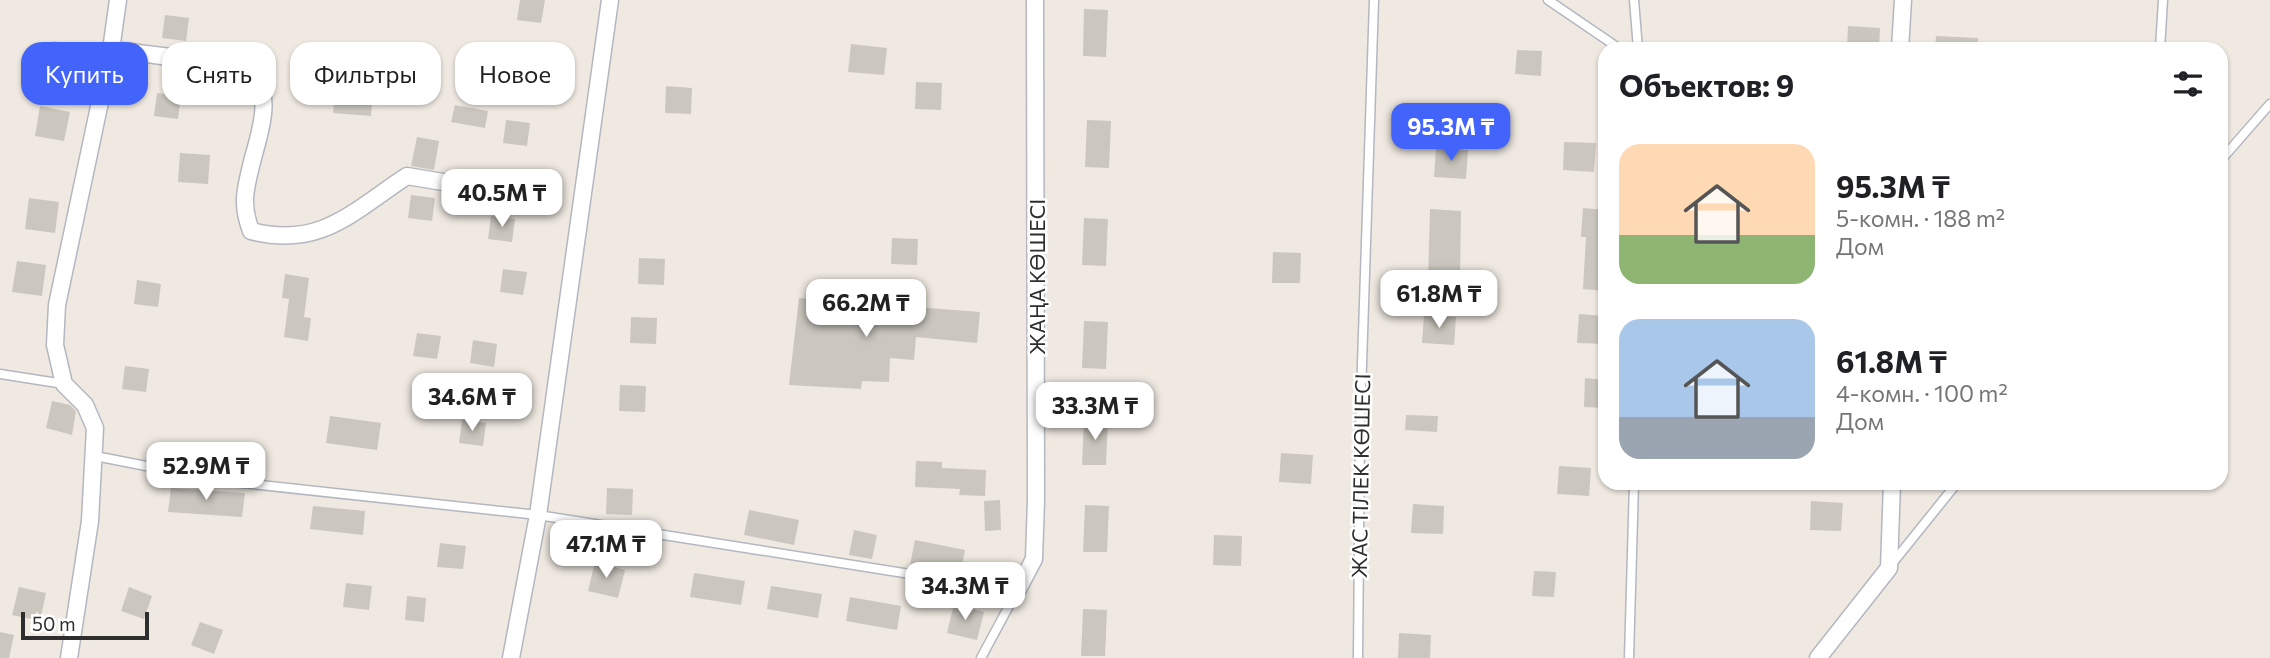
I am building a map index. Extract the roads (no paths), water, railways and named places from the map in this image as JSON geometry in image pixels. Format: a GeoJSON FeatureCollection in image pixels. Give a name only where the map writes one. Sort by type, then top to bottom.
{"type":"FeatureCollection","features":[{"type":"Feature","properties":{"kind":"street"},"geometry":{"type":"LineString","coordinates":[[112,42],[118,0]]}},
{"type":"Feature","properties":{"kind":"street"},"geometry":{"type":"LineString","coordinates":[[511,658],[538,515],[610,0]]}},
{"type":"Feature","properties":{"kind":"street","name":"ЖАҢА КӨШЕСІ"},"geometry":{"type":"LineString","coordinates":[[1017,591],[1034,559],[1036,524],[1035,0]]}},
{"type":"Feature","properties":{"kind":"street"},"geometry":{"type":"LineString","coordinates":[[1900,42],[1903,0]]}},
{"type":"Feature","properties":{"kind":"street"},"geometry":{"type":"LineString","coordinates":[[148,55],[236,68],[256,78],[262,92],[261,123],[244,211],[251,231],[278,238],[319,232],[364,208],[407,176],[485,189]]}},
{"type":"Feature","properties":{"kind":"street"},"geometry":{"type":"LineString","coordinates":[[69,658],[90,521],[95,428],[85,405],[64,384],[55,345],[57,305],[99,105]]}},
{"type":"Feature","properties":{"kind":"street"},"geometry":{"type":"LineString","coordinates":[[1818,658],[1889,568],[1892,490]]}},
{"type":"Feature","properties":{"kind":"lane","name":"ЖАС ТІЛЕК КӨШЕСІ"},"geometry":{"type":"LineString","coordinates":[[1358,658],[1360,425],[1374,0]]}},
{"type":"Feature","properties":{"kind":"lane"},"geometry":{"type":"LineString","coordinates":[[1548,0],[1610,42]]}},
{"type":"Feature","properties":{"kind":"lane"},"geometry":{"type":"LineString","coordinates":[[1634,0],[1637,42]]}},
{"type":"Feature","properties":{"kind":"lane"},"geometry":{"type":"LineString","coordinates":[[2160,42],[2163,0]]}},
{"type":"Feature","properties":{"kind":"lane"},"geometry":{"type":"LineString","coordinates":[[2228,152],[2270,104]]}},
{"type":"Feature","properties":{"kind":"lane"},"geometry":{"type":"LineString","coordinates":[[0,374],[64,384]]}},
{"type":"Feature","properties":{"kind":"lane"},"geometry":{"type":"LineString","coordinates":[[95,456],[223,481],[538,515],[1017,591],[981,658]]}},
{"type":"Feature","properties":{"kind":"lane"},"geometry":{"type":"LineString","coordinates":[[1629,658],[1634,490]]}},
{"type":"Feature","properties":{"kind":"lane"},"geometry":{"type":"LineString","coordinates":[[1889,568],[1951,490]]}}]}
